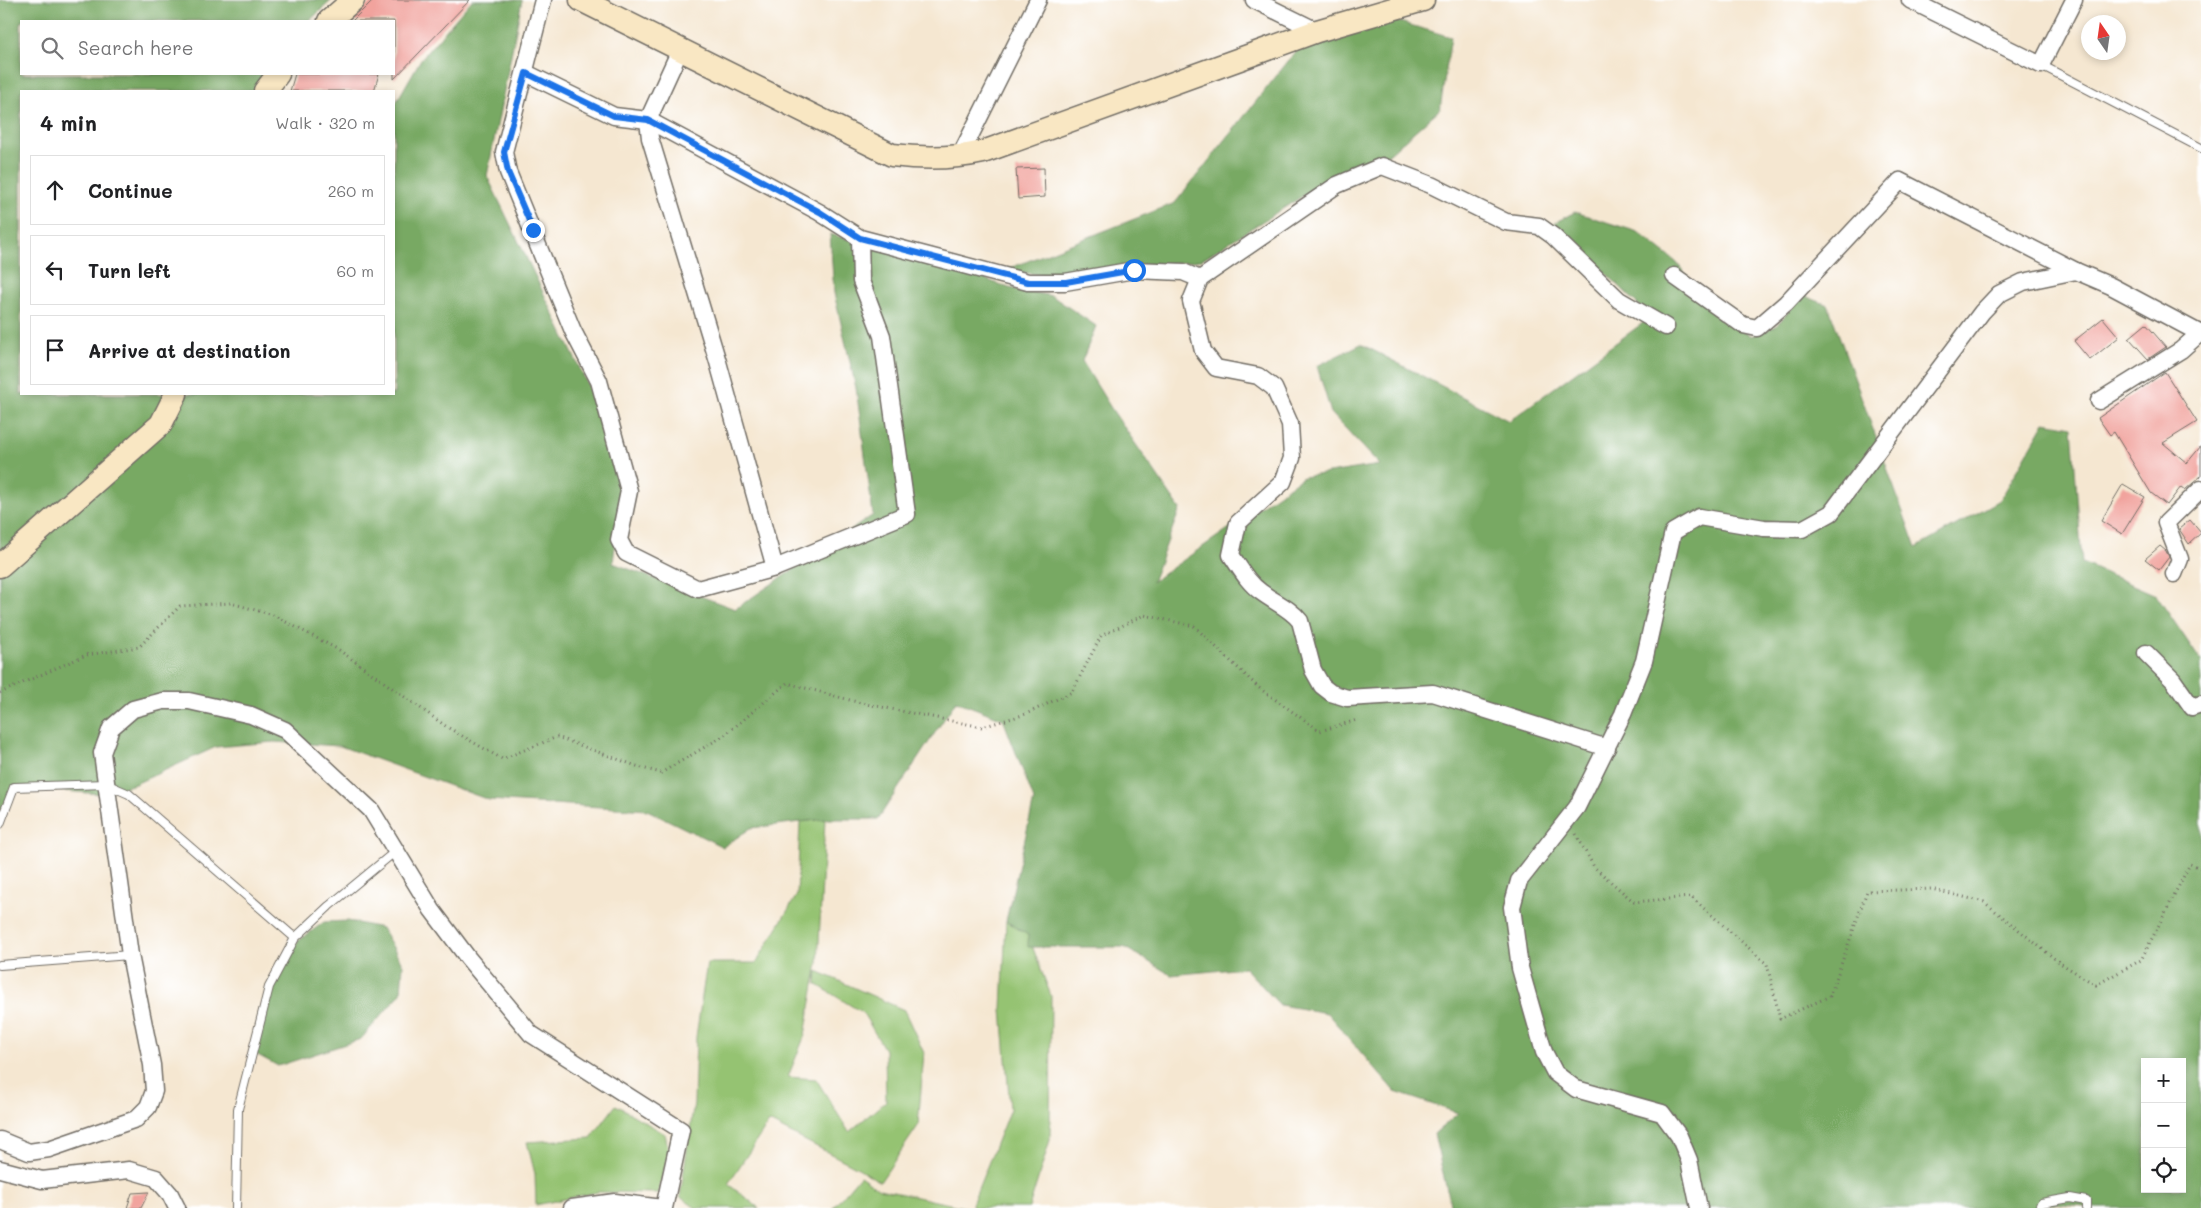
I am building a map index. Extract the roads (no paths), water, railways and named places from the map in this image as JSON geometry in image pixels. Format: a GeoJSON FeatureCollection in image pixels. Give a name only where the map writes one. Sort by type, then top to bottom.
{"type":"FeatureCollection","features":[{"type":"Feature","properties":{"kind":"street"},"geometry":{"type":"LineString","coordinates":[[330,20],[353,0]]}},
{"type":"Feature","properties":{"kind":"street"},"geometry":{"type":"LineString","coordinates":[[543,0],[526,73],[504,152],[508,172],[574,331],[599,381],[629,491],[620,540],[626,553],[698,589],[775,568],[907,514],[882,336],[861,281],[860,238]]}},
{"type":"Feature","properties":{"kind":"street"},"geometry":{"type":"LineString","coordinates":[[581,0],[892,155],[927,159],[959,158],[983,152],[1317,31],[1423,0]]}},
{"type":"Feature","properties":{"kind":"street"},"geometry":{"type":"LineString","coordinates":[[959,158],[1038,0]]}},
{"type":"Feature","properties":{"kind":"street"},"geometry":{"type":"LineString","coordinates":[[1254,0],[1317,31]]}},
{"type":"Feature","properties":{"kind":"street"},"geometry":{"type":"LineString","coordinates":[[1910,0],[2041,65],[2074,0]]}},
{"type":"Feature","properties":{"kind":"street"},"geometry":{"type":"LineString","coordinates":[[680,50],[648,120],[650,138],[718,362],[775,568]]}},
{"type":"Feature","properties":{"kind":"street"},"geometry":{"type":"LineString","coordinates":[[526,73],[614,116],[648,120],[820,212],[860,238],[1028,282],[1066,282],[1134,270],[1184,272],[1200,279]]}},
{"type":"Feature","properties":{"kind":"street"},"geometry":{"type":"LineString","coordinates":[[266,90],[277,75]]}},
{"type":"Feature","properties":{"kind":"street"},"geometry":{"type":"LineString","coordinates":[[1607,748],[1433,693],[1347,698],[1331,693],[1322,686],[1313,670],[1300,621],[1295,615],[1260,592],[1245,577],[1231,555],[1238,523],[1283,482],[1292,458],[1290,424],[1274,388],[1258,376],[1216,368],[1203,351],[1191,301],[1200,279],[1337,185],[1382,166],[1431,184],[1506,222],[1539,226],[1553,236],[1619,300],[1666,327]]}},
{"type":"Feature","properties":{"kind":"street"},"geometry":{"type":"LineString","coordinates":[[1674,276],[1743,325],[1757,328],[1786,303],[1900,181],[2076,271],[2110,286],[2200,334],[2181,350],[2099,401]]}},
{"type":"Feature","properties":{"kind":"street"},"geometry":{"type":"LineString","coordinates":[[1699,1208],[1689,1160],[1679,1136],[1662,1113],[1576,1089],[1554,1073],[1544,1052],[1520,968],[1512,907],[1519,882],[1577,807],[1607,748],[1644,661],[1673,532],[1700,517],[1764,528],[1802,529],[1831,513],[1988,306],[2000,294],[2023,282],[2076,271]]}},
{"type":"Feature","properties":{"kind":"street"},"geometry":{"type":"LineString","coordinates":[[1,563],[161,424],[176,395]]}},
{"type":"Feature","properties":{"kind":"street"},"geometry":{"type":"LineString","coordinates":[[2174,574],[2180,559],[2166,523],[2201,489]]}},
{"type":"Feature","properties":{"kind":"street"},"geometry":{"type":"LineString","coordinates":[[2146,653],[2173,680],[2192,707],[2201,704]]}},
{"type":"Feature","properties":{"kind":"street"},"geometry":{"type":"LineString","coordinates":[[0,1140],[29,1152],[48,1149],[136,1118],[148,1107],[154,1090],[152,1066],[130,955],[102,753],[111,728],[133,709],[163,701],[189,701],[251,715],[285,730],[371,810],[432,910],[468,958],[531,1034],[681,1130],[663,1208],[615,1202],[572,1208]]}},
{"type":"Feature","properties":{"kind":"street"},"geometry":{"type":"LineString","coordinates":[[0,1168],[42,1180],[129,1170],[156,1178],[170,1194],[177,1208]]}},
{"type":"Feature","properties":{"kind":"lane"},"geometry":{"type":"LineString","coordinates":[[2041,65],[2201,148]]}},
{"type":"Feature","properties":{"kind":"lane"},"geometry":{"type":"LineString","coordinates":[[0,824],[14,787],[106,784],[129,794],[295,938]]}},
{"type":"Feature","properties":{"kind":"lane"},"geometry":{"type":"LineString","coordinates":[[236,1208],[238,1109],[269,987],[295,938],[329,906],[397,850]]}},
{"type":"Feature","properties":{"kind":"lane"},"geometry":{"type":"LineString","coordinates":[[0,965],[130,955]]}},
{"type":"Feature","properties":{"kind":"lane"},"geometry":{"type":"LineString","coordinates":[[2039,1208],[2041,1203],[2070,1198],[2086,1201],[2086,1208]]}}]}
